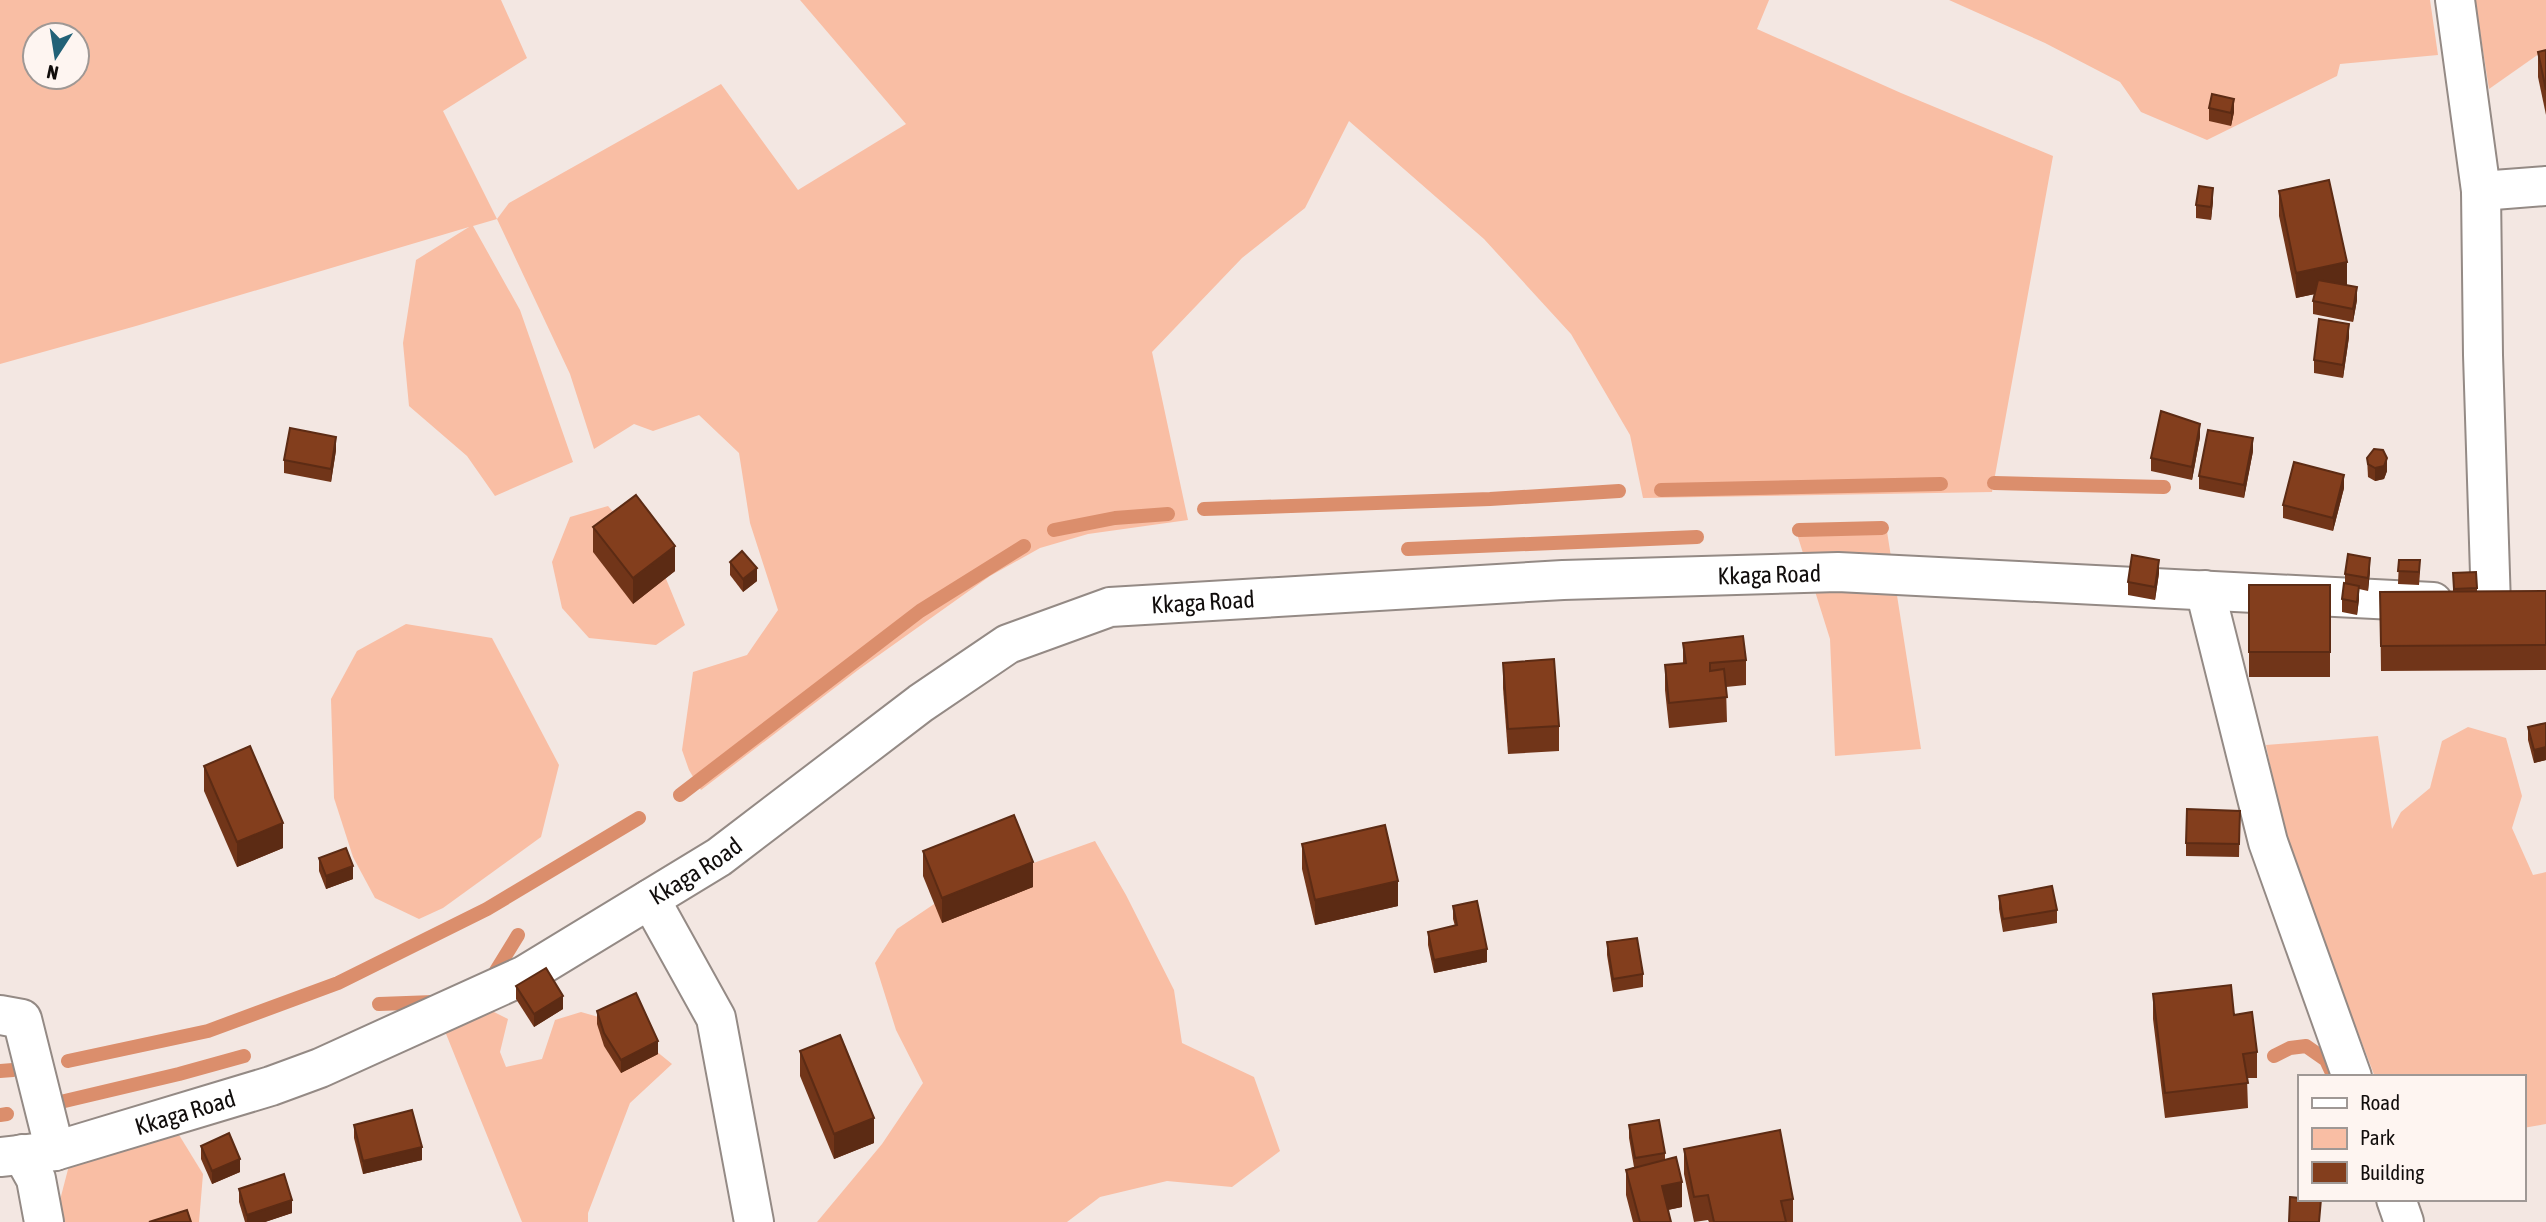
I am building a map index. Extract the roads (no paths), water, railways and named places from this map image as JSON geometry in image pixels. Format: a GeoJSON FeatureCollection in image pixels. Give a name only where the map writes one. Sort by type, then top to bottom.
{"type":"FeatureCollection","features":[{"type":"Feature","properties":{"kind":"street"},"geometry":{"type":"LineString","coordinates":[[2455,0],[2481,191],[2546,186]]}},
{"type":"Feature","properties":{"kind":"street","name":"Kkaga Road"},"geometry":{"type":"LineString","coordinates":[[26,1154],[271,1086],[320,1068],[525,975],[719,857],[921,702],[1008,644],[1110,607],[1563,580],[1838,572],[2509,608],[2483,355],[2481,191]]}},
{"type":"Feature","properties":{"kind":"street"},"geometry":{"type":"LineString","coordinates":[[2205,590],[2268,842],[2351,1075]]}},
{"type":"Feature","properties":{"kind":"street"},"geometry":{"type":"LineString","coordinates":[[650,900],[716,1018],[754,1222]]}},
{"type":"Feature","properties":{"kind":"street"},"geometry":{"type":"LineString","coordinates":[[0,1015],[22,1019],[26,1154],[36,1179],[44,1222]]}},
{"type":"Feature","properties":{"kind":"street"},"geometry":{"type":"LineString","coordinates":[[2397,1201],[2404,1222]]}},
{"type":"Feature","properties":{"kind":"waterway"},"geometry":{"type":"LineString","coordinates":[[1994,483],[2164,487]]}},
{"type":"Feature","properties":{"kind":"waterway"},"geometry":{"type":"LineString","coordinates":[[1661,490],[1941,484]]}},
{"type":"Feature","properties":{"kind":"waterway"},"geometry":{"type":"LineString","coordinates":[[1204,509],[1490,499],[1619,491]]}},
{"type":"Feature","properties":{"kind":"waterway"},"geometry":{"type":"LineString","coordinates":[[1054,530],[1115,518],[1168,514]]}},
{"type":"Feature","properties":{"kind":"waterway"},"geometry":{"type":"LineString","coordinates":[[1799,530],[1882,528]]}},
{"type":"Feature","properties":{"kind":"waterway"},"geometry":{"type":"LineString","coordinates":[[1408,549],[1697,537]]}},
{"type":"Feature","properties":{"kind":"waterway"},"geometry":{"type":"LineString","coordinates":[[680,795],[920,611],[1024,546]]}},
{"type":"Feature","properties":{"kind":"waterway"},"geometry":{"type":"LineString","coordinates":[[68,1061],[208,1031],[338,983],[487,909],[639,818]]}},
{"type":"Feature","properties":{"kind":"waterway"},"geometry":{"type":"LineString","coordinates":[[491,979],[518,935]]}},
{"type":"Feature","properties":{"kind":"waterway"},"geometry":{"type":"LineString","coordinates":[[379,1004],[434,1002]]}},
{"type":"Feature","properties":{"kind":"waterway"},"geometry":{"type":"LineString","coordinates":[[2274,1056],[2290,1048],[2306,1046],[2326,1060],[2333,1075]]}},
{"type":"Feature","properties":{"kind":"waterway"},"geometry":{"type":"LineString","coordinates":[[52,1104],[244,1056]]}},
{"type":"Feature","properties":{"kind":"waterway"},"geometry":{"type":"LineString","coordinates":[[0,1071],[13,1070]]}},
{"type":"Feature","properties":{"kind":"waterway"},"geometry":{"type":"LineString","coordinates":[[0,1115],[7,1114]]}}]}
